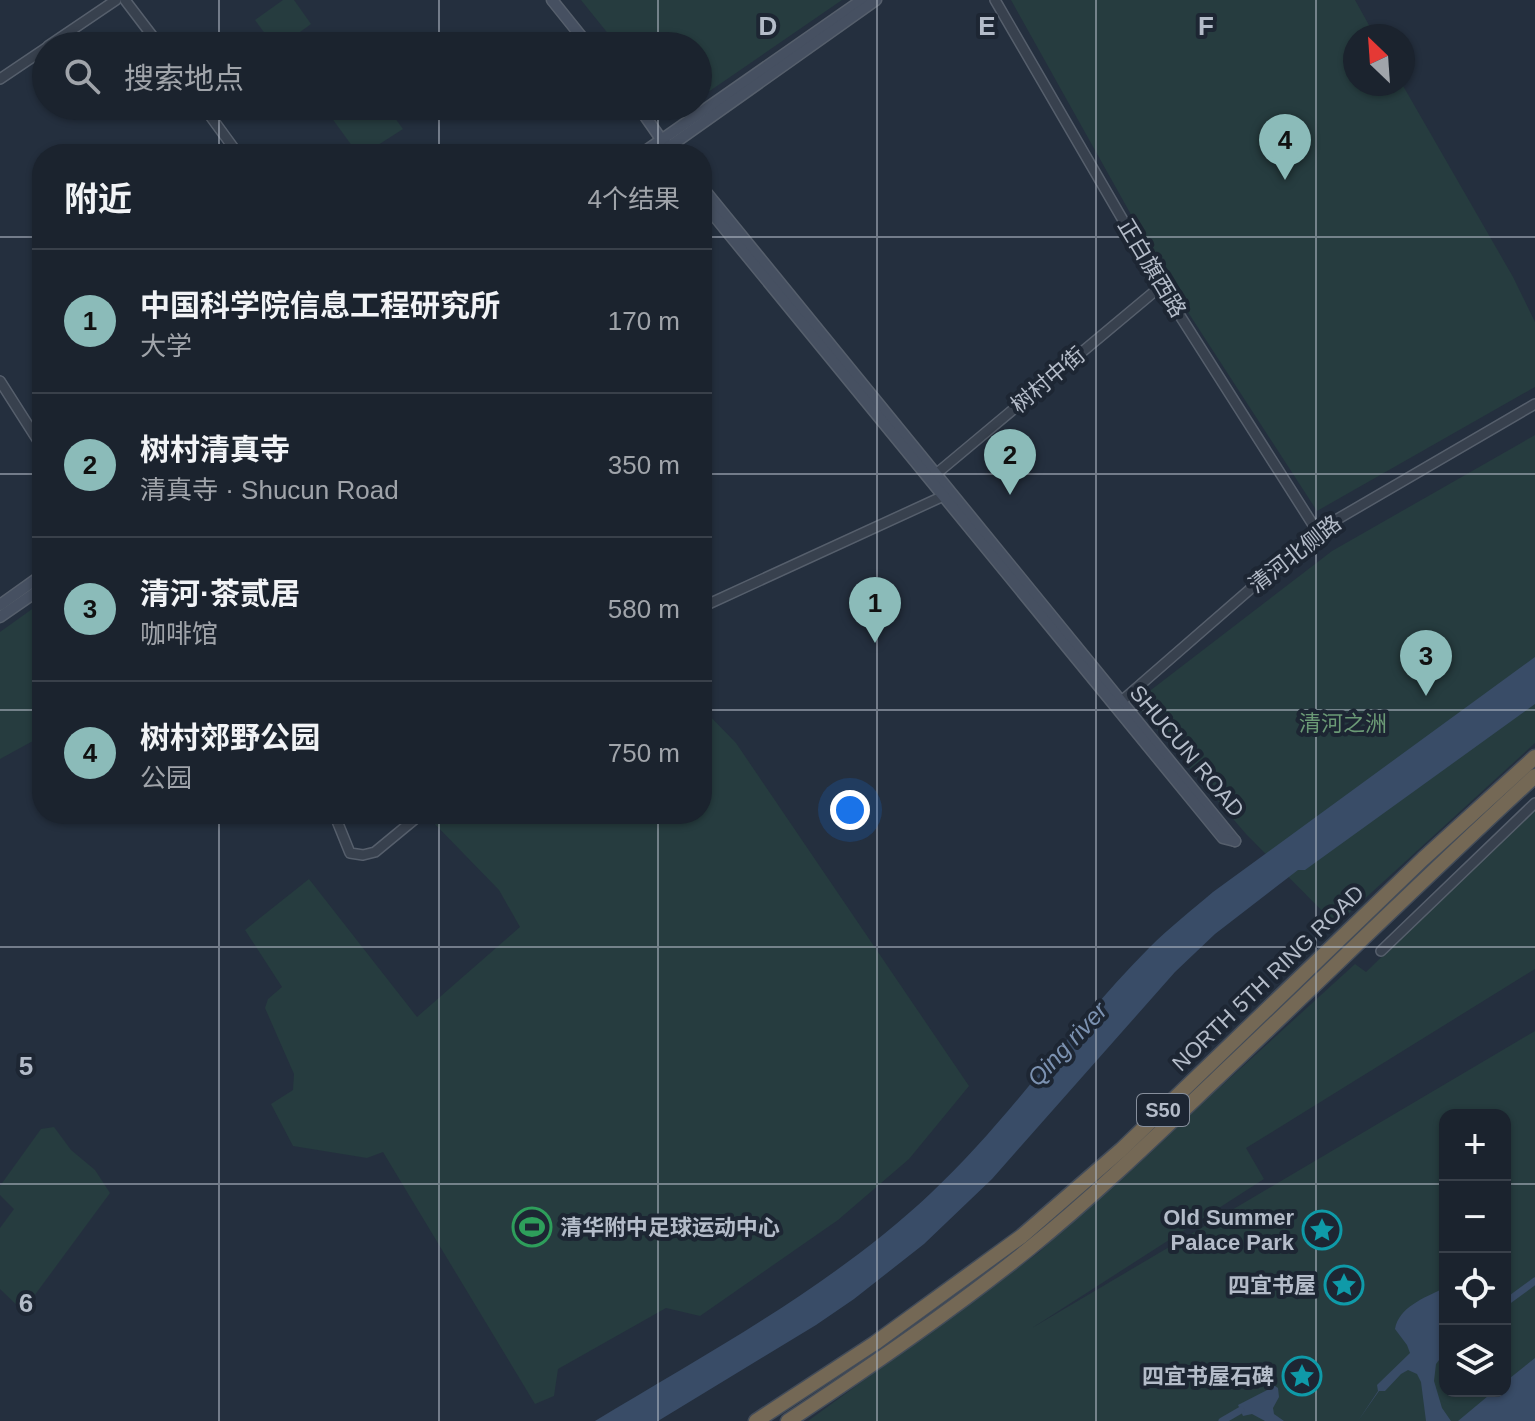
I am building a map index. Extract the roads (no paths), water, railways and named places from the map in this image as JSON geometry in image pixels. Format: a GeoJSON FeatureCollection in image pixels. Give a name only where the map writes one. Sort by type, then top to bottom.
{"type":"FeatureCollection","features":[{"type":"Feature","properties":{"kind":"highway","name":"NORTH 5TH RING ROAD"},"geometry":{"type":"LineString","coordinates":[[756,1421],[909,1320],[1022,1236],[1121,1150],[1423,859],[1535,757]]}},
{"type":"Feature","properties":{"kind":"highway","name":"NORTH 5TH RING ROAD"},"geometry":{"type":"LineString","coordinates":[[789,1421],[951,1308],[1030,1248],[1120,1170],[1434,868],[1535,776]]}},
{"type":"Feature","properties":{"kind":"highway"},"geometry":{"type":"LineString","coordinates":[[748,1421],[803,1391]]}},
{"type":"Feature","properties":{"kind":"main road"},"geometry":{"type":"LineString","coordinates":[[552,0],[578,32]]}},
{"type":"Feature","properties":{"kind":"main road"},"geometry":{"type":"LineString","coordinates":[[712,114],[862,0]]}},
{"type":"Feature","properties":{"kind":"main road"},"geometry":{"type":"LineString","coordinates":[[712,117],[876,0]]}},
{"type":"Feature","properties":{"kind":"main road"},"geometry":{"type":"LineString","coordinates":[[647,120],[661,144]]}},
{"type":"Feature","properties":{"kind":"main road"},"geometry":{"type":"LineString","coordinates":[[673,144],[704,120]]}},
{"type":"Feature","properties":{"kind":"main road"},"geometry":{"type":"LineString","coordinates":[[673,144],[707,120]]}},
{"type":"Feature","properties":{"kind":"main road","name":"SHUCUN ROAD"},"geometry":{"type":"LineString","coordinates":[[712,199],[936,474],[947,495]]}},
{"type":"Feature","properties":{"kind":"main road","name":"SHUCUN ROAD"},"geometry":{"type":"LineString","coordinates":[[712,213],[1118,704],[1223,838],[1235,841],[1118,704]]}},
{"type":"Feature","properties":{"kind":"main road"},"geometry":{"type":"LineString","coordinates":[[0,605],[32,582]]}},
{"type":"Feature","properties":{"kind":"main road"},"geometry":{"type":"LineString","coordinates":[[0,617],[32,595]]}},
{"type":"Feature","properties":{"kind":"street"},"geometry":{"type":"LineString","coordinates":[[69,32],[116,0]]}},
{"type":"Feature","properties":{"kind":"street"},"geometry":{"type":"LineString","coordinates":[[125,0],[149,32]]}},
{"type":"Feature","properties":{"kind":"street","name":"正白旗西路"},"geometry":{"type":"LineString","coordinates":[[995,0],[1161,286],[1317,531]]}},
{"type":"Feature","properties":{"kind":"street"},"geometry":{"type":"LineString","coordinates":[[0,79],[32,57]]}},
{"type":"Feature","properties":{"kind":"street"},"geometry":{"type":"LineString","coordinates":[[213,120],[231,144]]}},
{"type":"Feature","properties":{"kind":"street","name":"树村中街"},"geometry":{"type":"LineString","coordinates":[[936,474],[1161,286]]}},
{"type":"Feature","properties":{"kind":"street"},"geometry":{"type":"LineString","coordinates":[[0,381],[32,431]]}},
{"type":"Feature","properties":{"kind":"street","name":"清河北侧路"},"geometry":{"type":"LineString","coordinates":[[1118,704],[1317,531],[1535,404]]}},
{"type":"Feature","properties":{"kind":"street"},"geometry":{"type":"LineString","coordinates":[[712,602],[947,495]]}},
{"type":"Feature","properties":{"kind":"street"},"geometry":{"type":"LineString","coordinates":[[1381,951],[1535,803]]}},
{"type":"Feature","properties":{"kind":"street"},"geometry":{"type":"LineString","coordinates":[[338,824],[350,853],[363,855],[375,852],[409,824]]}},
{"type":"Feature","properties":{"kind":"water","name":"Qing river"},"geometry":{"type":"Polygon","coordinates":[[[1535,657],[1535,704],[1305,870],[1298,870],[1215,934],[1175,972],[992,1179],[924,1244],[816,1325],[658,1421],[595,1421],[769,1316],[893,1227],[988,1134],[1094,1008],[1164,933],[1213,892],[1535,657]]]}},
{"type":"Feature","properties":{"kind":"water"},"geometry":{"type":"Polygon","coordinates":[[[1439,1291],[1439,1360],[1434,1381],[1442,1408],[1451,1421],[1426,1421],[1421,1382],[1417,1374],[1408,1370],[1385,1391],[1379,1391],[1358,1421],[1378,1391],[1377,1385],[1410,1353],[1395,1329],[1397,1321],[1413,1304],[1439,1291]]]}},
{"type":"Feature","properties":{"kind":"water"},"geometry":{"type":"Polygon","coordinates":[[[1535,1358],[1535,1421],[1458,1421],[1487,1397],[1511,1397],[1511,1377],[1535,1358]]]}},
{"type":"Feature","properties":{"kind":"water"},"geometry":{"type":"Polygon","coordinates":[[[1275,1386],[1279,1397],[1273,1408],[1274,1414],[1284,1421],[1265,1421],[1252,1414],[1243,1416],[1238,1405],[1275,1386]]]}},
{"type":"Feature","properties":{"kind":"waterway"},"geometry":{"type":"LineString","coordinates":[[1511,1299],[1535,1281]]}},
{"type":"Feature","properties":{"kind":"waterway"},"geometry":{"type":"LineString","coordinates":[[1222,1421],[1241,1410]]}},
{"type":"Feature","properties":{"kind":"place","name":"树村郊野公园"},"geometry":{"type":"Point","coordinates":[1285,180]}},
{"type":"Feature","properties":{"kind":"place","name":"树村清真寺"},"geometry":{"type":"Point","coordinates":[1010,495]}},
{"type":"Feature","properties":{"kind":"place","name":"中国科学院信息工程研究所"},"geometry":{"type":"Point","coordinates":[875,643]}},
{"type":"Feature","properties":{"kind":"place","name":"清河·茶贰居"},"geometry":{"type":"Point","coordinates":[1426,696]}},
{"type":"Feature","properties":{"kind":"place","name":"清华附中足球运动中心"},"geometry":{"type":"Point","coordinates":[532,1227]}},
{"type":"Feature","properties":{"kind":"place","name":"Old Summer Palace Park"},"geometry":{"type":"Point","coordinates":[1322,1230]}},
{"type":"Feature","properties":{"kind":"place","name":"四宜书屋"},"geometry":{"type":"Point","coordinates":[1344,1285]}},
{"type":"Feature","properties":{"kind":"place","name":"四宜书屋石碑"},"geometry":{"type":"Point","coordinates":[1302,1376]}},
{"type":"Feature","properties":{"kind":"park label","name":"清河之洲"},"geometry":{"type":"Point","coordinates":[1343,723]}}]}
